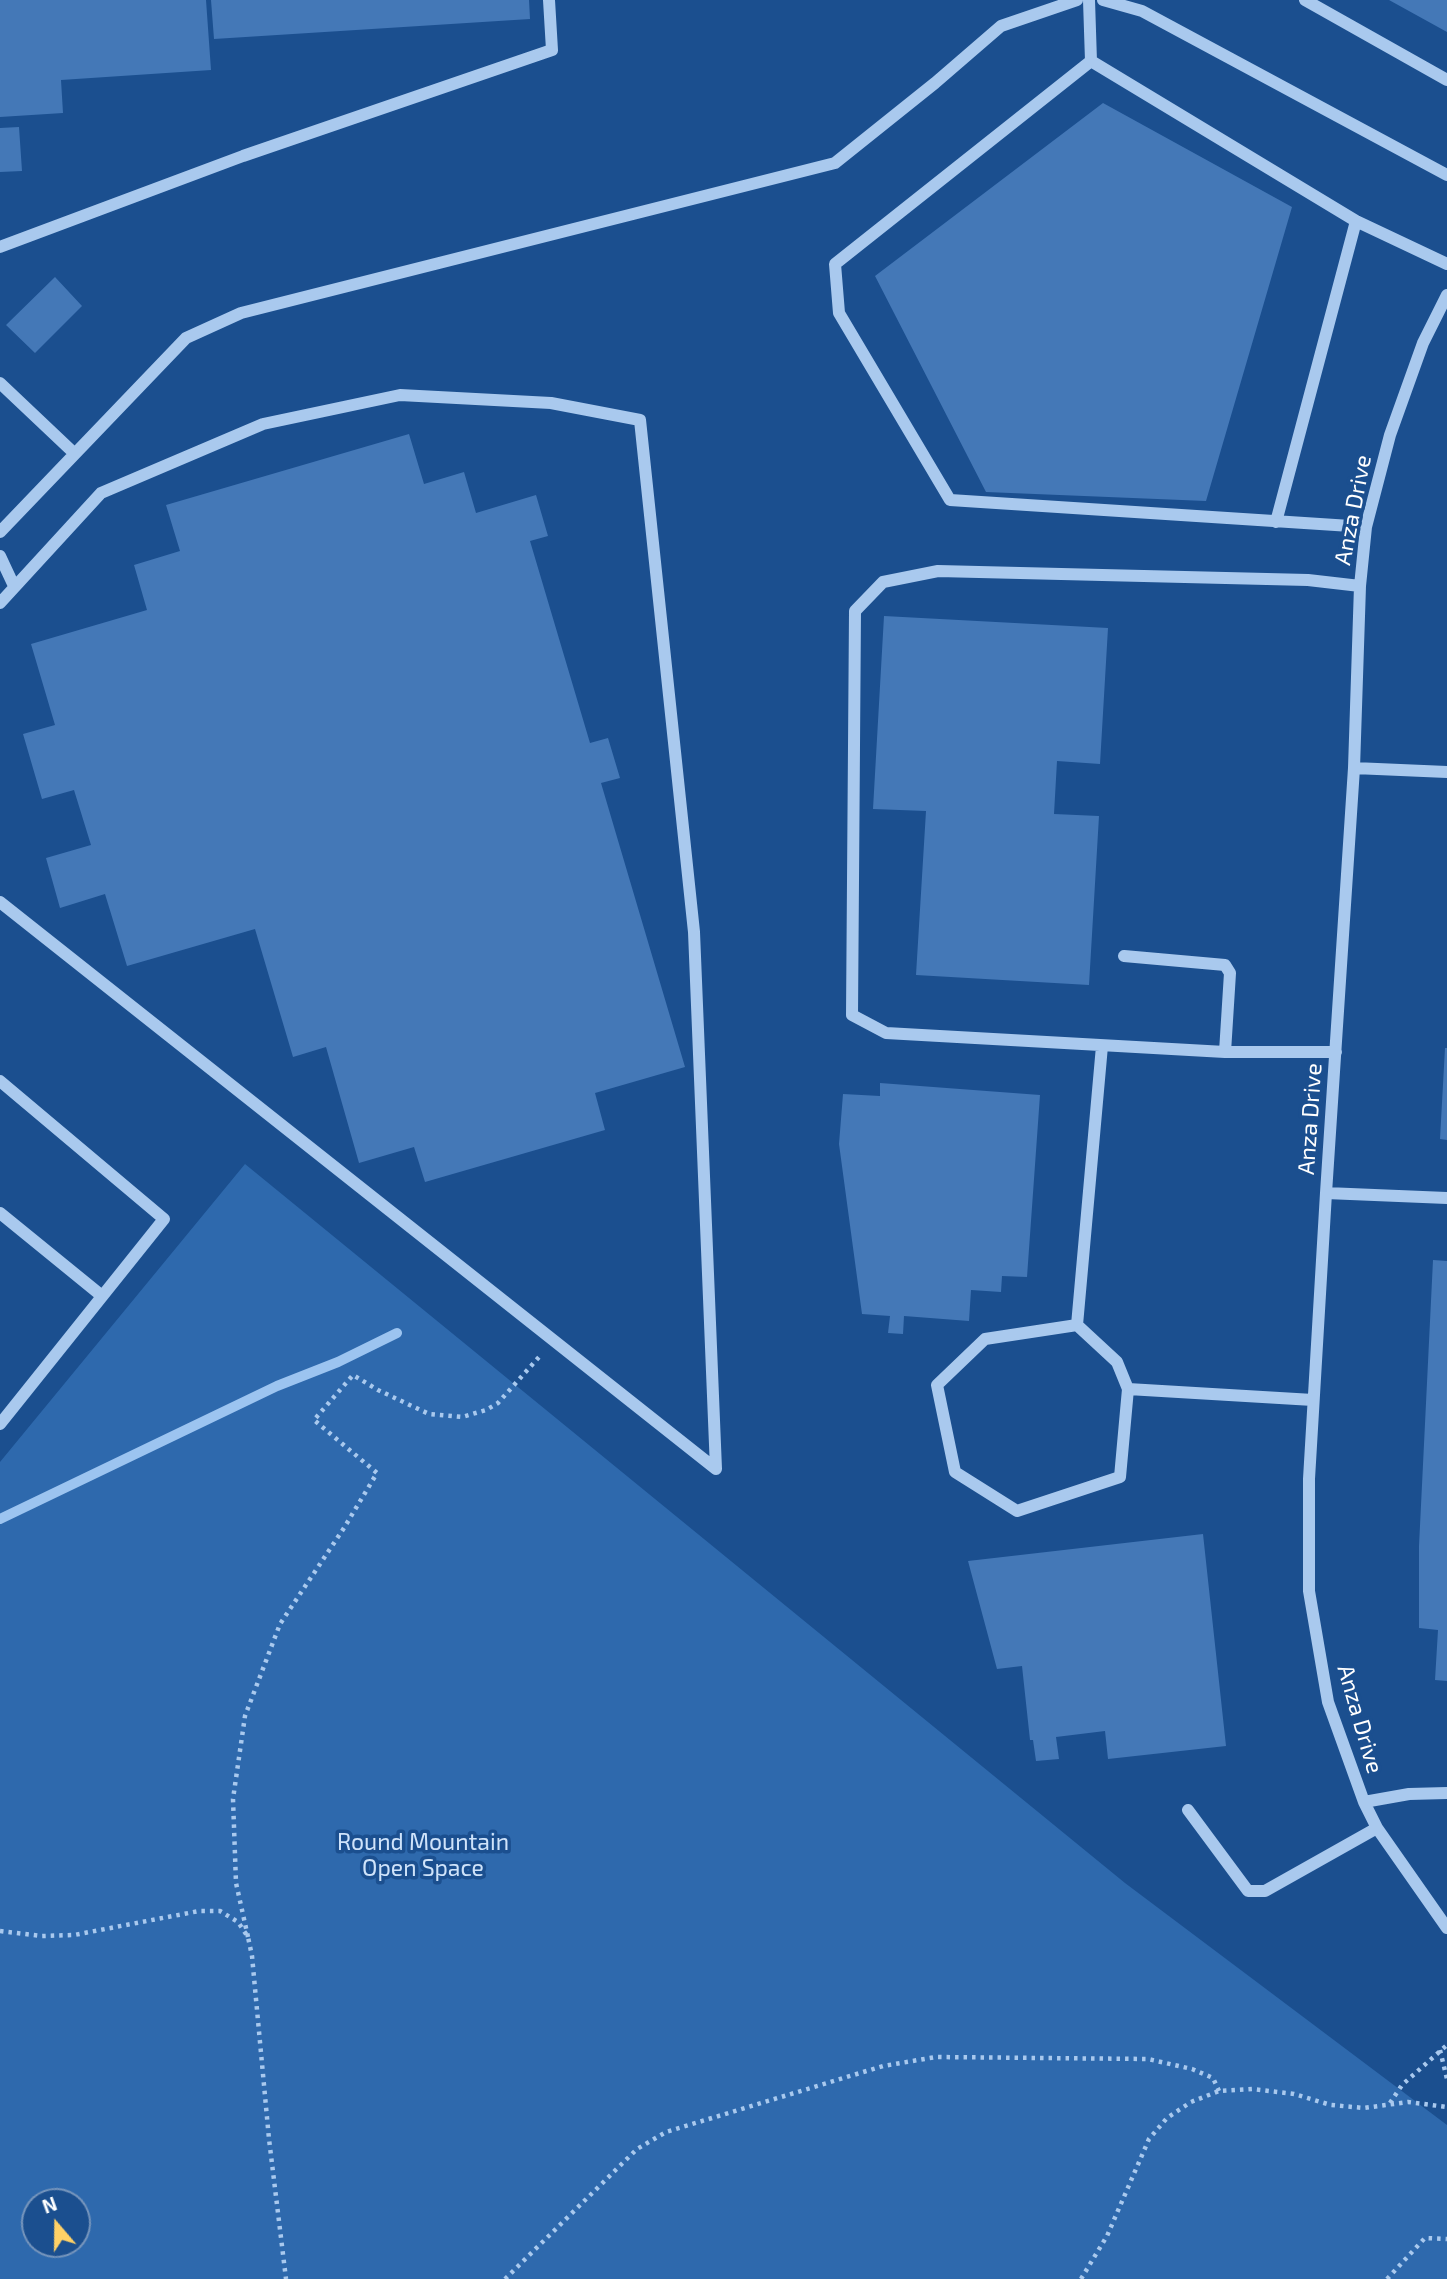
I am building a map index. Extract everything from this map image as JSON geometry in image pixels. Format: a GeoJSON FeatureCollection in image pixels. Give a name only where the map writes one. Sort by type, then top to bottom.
{"type":"FeatureCollection","features":[{"type":"Feature","properties":{"kind":"street"},"geometry":{"type":"LineString","coordinates":[[0,247],[243,156],[552,50],[549,0]]}},
{"type":"Feature","properties":{"kind":"street"},"geometry":{"type":"LineString","coordinates":[[0,532],[186,338],[241,313],[835,163],[1001,26],[1077,0]]}},
{"type":"Feature","properties":{"kind":"street"},"geometry":{"type":"LineString","coordinates":[[1089,0],[1091,61]]}},
{"type":"Feature","properties":{"kind":"street"},"geometry":{"type":"LineString","coordinates":[[1104,0],[1142,10],[1447,175]]}},
{"type":"Feature","properties":{"kind":"street"},"geometry":{"type":"LineString","coordinates":[[1305,0],[1447,80]]}},
{"type":"Feature","properties":{"kind":"street"},"geometry":{"type":"LineString","coordinates":[[1091,61],[1356,221],[1447,264]]}},
{"type":"Feature","properties":{"kind":"street"},"geometry":{"type":"LineString","coordinates":[[1091,61],[835,264],[839,313],[950,500],[1366,527]]}},
{"type":"Feature","properties":{"kind":"street"},"geometry":{"type":"LineString","coordinates":[[1276,522],[1356,221]]}},
{"type":"Feature","properties":{"kind":"street","name":"Anza Drive"},"geometry":{"type":"LineString","coordinates":[[1447,295],[1423,343],[1395,422],[1366,527],[1360,586],[1354,768],[1309,1479],[1309,1591],[1328,1702],[1364,1802],[1377,1828],[1447,1928]]}},
{"type":"Feature","properties":{"kind":"street"},"geometry":{"type":"LineString","coordinates":[[0,383],[75,454]]}},
{"type":"Feature","properties":{"kind":"street"},"geometry":{"type":"LineString","coordinates":[[0,603],[101,493],[263,424],[400,395],[551,403],[640,420],[694,932],[716,1469],[0,902]]}},
{"type":"Feature","properties":{"kind":"street"},"geometry":{"type":"LineString","coordinates":[[0,556],[14,586]]}},
{"type":"Feature","properties":{"kind":"street"},"geometry":{"type":"LineString","coordinates":[[1336,1052],[1225,1052],[886,1033],[852,1015],[855,611],[883,582],[938,571],[1308,580],[1360,586]]}},
{"type":"Feature","properties":{"kind":"street"},"geometry":{"type":"LineString","coordinates":[[1354,768],[1447,772]]}},
{"type":"Feature","properties":{"kind":"street"},"geometry":{"type":"LineString","coordinates":[[1124,956],[1225,965],[1230,973],[1225,1052]]}},
{"type":"Feature","properties":{"kind":"street"},"geometry":{"type":"LineString","coordinates":[[1077,1325],[1102,1045]]}},
{"type":"Feature","properties":{"kind":"street"},"geometry":{"type":"LineString","coordinates":[[0,1080],[164,1219],[0,1424]]}},
{"type":"Feature","properties":{"kind":"street"},"geometry":{"type":"LineString","coordinates":[[1326,1193],[1447,1198]]}},
{"type":"Feature","properties":{"kind":"street"},"geometry":{"type":"LineString","coordinates":[[0,1213],[102,1296]]}},
{"type":"Feature","properties":{"kind":"street"},"geometry":{"type":"LineString","coordinates":[[1077,1325],[1117,1362],[1128,1389],[1119,1477],[1017,1511],[955,1472],[937,1385],[985,1339],[1077,1325]]}},
{"type":"Feature","properties":{"kind":"street"},"geometry":{"type":"LineString","coordinates":[[1128,1389],[1313,1400]]}},
{"type":"Feature","properties":{"kind":"street"},"geometry":{"type":"LineString","coordinates":[[1364,1802],[1409,1794],[1447,1793]]}},
{"type":"Feature","properties":{"kind":"street"},"geometry":{"type":"LineString","coordinates":[[1188,1810],[1248,1891],[1265,1891],[1377,1828]]}},
{"type":"Feature","properties":{"kind":"path"},"geometry":{"type":"LineString","coordinates":[[286,2279],[269,2139],[252,1956],[236,1884],[233,1799],[245,1716],[280,1624],[377,1473],[314,1420],[354,1375],[378,1390],[429,1414],[462,1417],[486,1410],[498,1403],[554,1341]]}},
{"type":"Feature","properties":{"kind":"path"},"geometry":{"type":"LineString","coordinates":[[0,1931],[43,1936],[74,1935],[199,1911],[220,1911],[238,1922],[247,1937]]}},
{"type":"Feature","properties":{"kind":"path"},"geometry":{"type":"LineString","coordinates":[[1390,2104],[1402,2085],[1447,2045]]}},
{"type":"Feature","properties":{"kind":"path"},"geometry":{"type":"LineString","coordinates":[[1440,2049],[1447,2079]]}},
{"type":"Feature","properties":{"kind":"path"},"geometry":{"type":"LineString","coordinates":[[505,2279],[637,2148],[666,2132],[883,2066],[936,2057],[1148,2059],[1192,2069],[1213,2078],[1219,2091]]}},
{"type":"Feature","properties":{"kind":"path"},"geometry":{"type":"LineString","coordinates":[[1080,2279],[1107,2236],[1149,2139],[1167,2118],[1191,2102],[1219,2091],[1252,2089],[1294,2094],[1331,2105],[1364,2108],[1408,2102],[1447,2107]]}},
{"type":"Feature","properties":{"kind":"path"},"geometry":{"type":"LineString","coordinates":[[1387,2279],[1425,2238],[1447,2239]]}},
{"type":"Feature","properties":{"kind":"green space","name":"Round Mountain Open Space"},"geometry":{"type":"Polygon","coordinates":[[[245,1164],[1125,1883],[1447,2125],[1447,2279],[0,2279],[0,1462],[245,1164]]]}},
{"type":"Feature","properties":{"kind":"building"},"geometry":{"type":"Polygon","coordinates":[[[0,0],[206,0],[211,70],[61,80],[63,113],[0,117],[0,0]]]}},
{"type":"Feature","properties":{"kind":"building"},"geometry":{"type":"Polygon","coordinates":[[[211,0],[529,0],[530,19],[214,39],[211,0]]]}},
{"type":"Feature","properties":{"kind":"building"},"geometry":{"type":"Polygon","coordinates":[[[1389,0],[1447,0],[1447,32],[1389,0]]]}},
{"type":"Feature","properties":{"kind":"building"},"geometry":{"type":"Polygon","coordinates":[[[1103,103],[1292,207],[1206,501],[986,492],[875,276],[1103,103]]]}},
{"type":"Feature","properties":{"kind":"building"},"geometry":{"type":"Polygon","coordinates":[[[19,127],[22,171],[0,172],[0,128],[19,127]]]}},
{"type":"Feature","properties":{"kind":"building"},"geometry":{"type":"Polygon","coordinates":[[[55,277],[82,306],[35,353],[6,325],[55,277]]]}},
{"type":"Feature","properties":{"kind":"building"},"geometry":{"type":"Polygon","coordinates":[[[409,434],[424,484],[464,472],[476,513],[536,495],[548,536],[530,541],[590,743],[608,738],[620,778],[601,783],[685,1067],[595,1093],[605,1130],[425,1182],[414,1147],[359,1163],[326,1047],[293,1057],[255,929],[127,966],[105,894],[60,908],[46,858],[91,845],[74,790],[42,799],[23,734],[55,725],[31,644],[147,610],[134,565],[180,551],[166,505],[409,434]]]}},
{"type":"Feature","properties":{"kind":"building"},"geometry":{"type":"Polygon","coordinates":[[[884,616],[1108,628],[1100,764],[1057,761],[1054,814],[1099,816],[1089,985],[916,975],[926,811],[873,809],[884,616]]]}},
{"type":"Feature","properties":{"kind":"building"},"geometry":{"type":"Polygon","coordinates":[[[1447,1048],[1447,1140],[1440,1139],[1447,1048]]]}},
{"type":"Feature","properties":{"kind":"building"},"geometry":{"type":"Polygon","coordinates":[[[880,1083],[1040,1095],[1027,1277],[1002,1276],[1001,1292],[971,1290],[969,1321],[904,1316],[903,1334],[888,1333],[890,1316],[862,1314],[839,1144],[843,1094],[880,1096],[880,1083]]]}},
{"type":"Feature","properties":{"kind":"building"},"geometry":{"type":"Polygon","coordinates":[[[1433,1260],[1447,1261],[1447,1681],[1435,1680],[1438,1630],[1419,1628],[1419,1546],[1433,1260]]]}},
{"type":"Feature","properties":{"kind":"building"},"geometry":{"type":"Polygon","coordinates":[[[1203,1534],[1226,1746],[1108,1759],[1105,1731],[1056,1737],[1059,1759],[1036,1761],[1033,1740],[1030,1740],[1022,1666],[997,1669],[968,1561],[1203,1534]]]}},
{"type":"Feature","properties":{"kind":"waterway"},"geometry":{"type":"LineString","coordinates":[[0,1519],[277,1386],[338,1362],[397,1333]]}}]}
